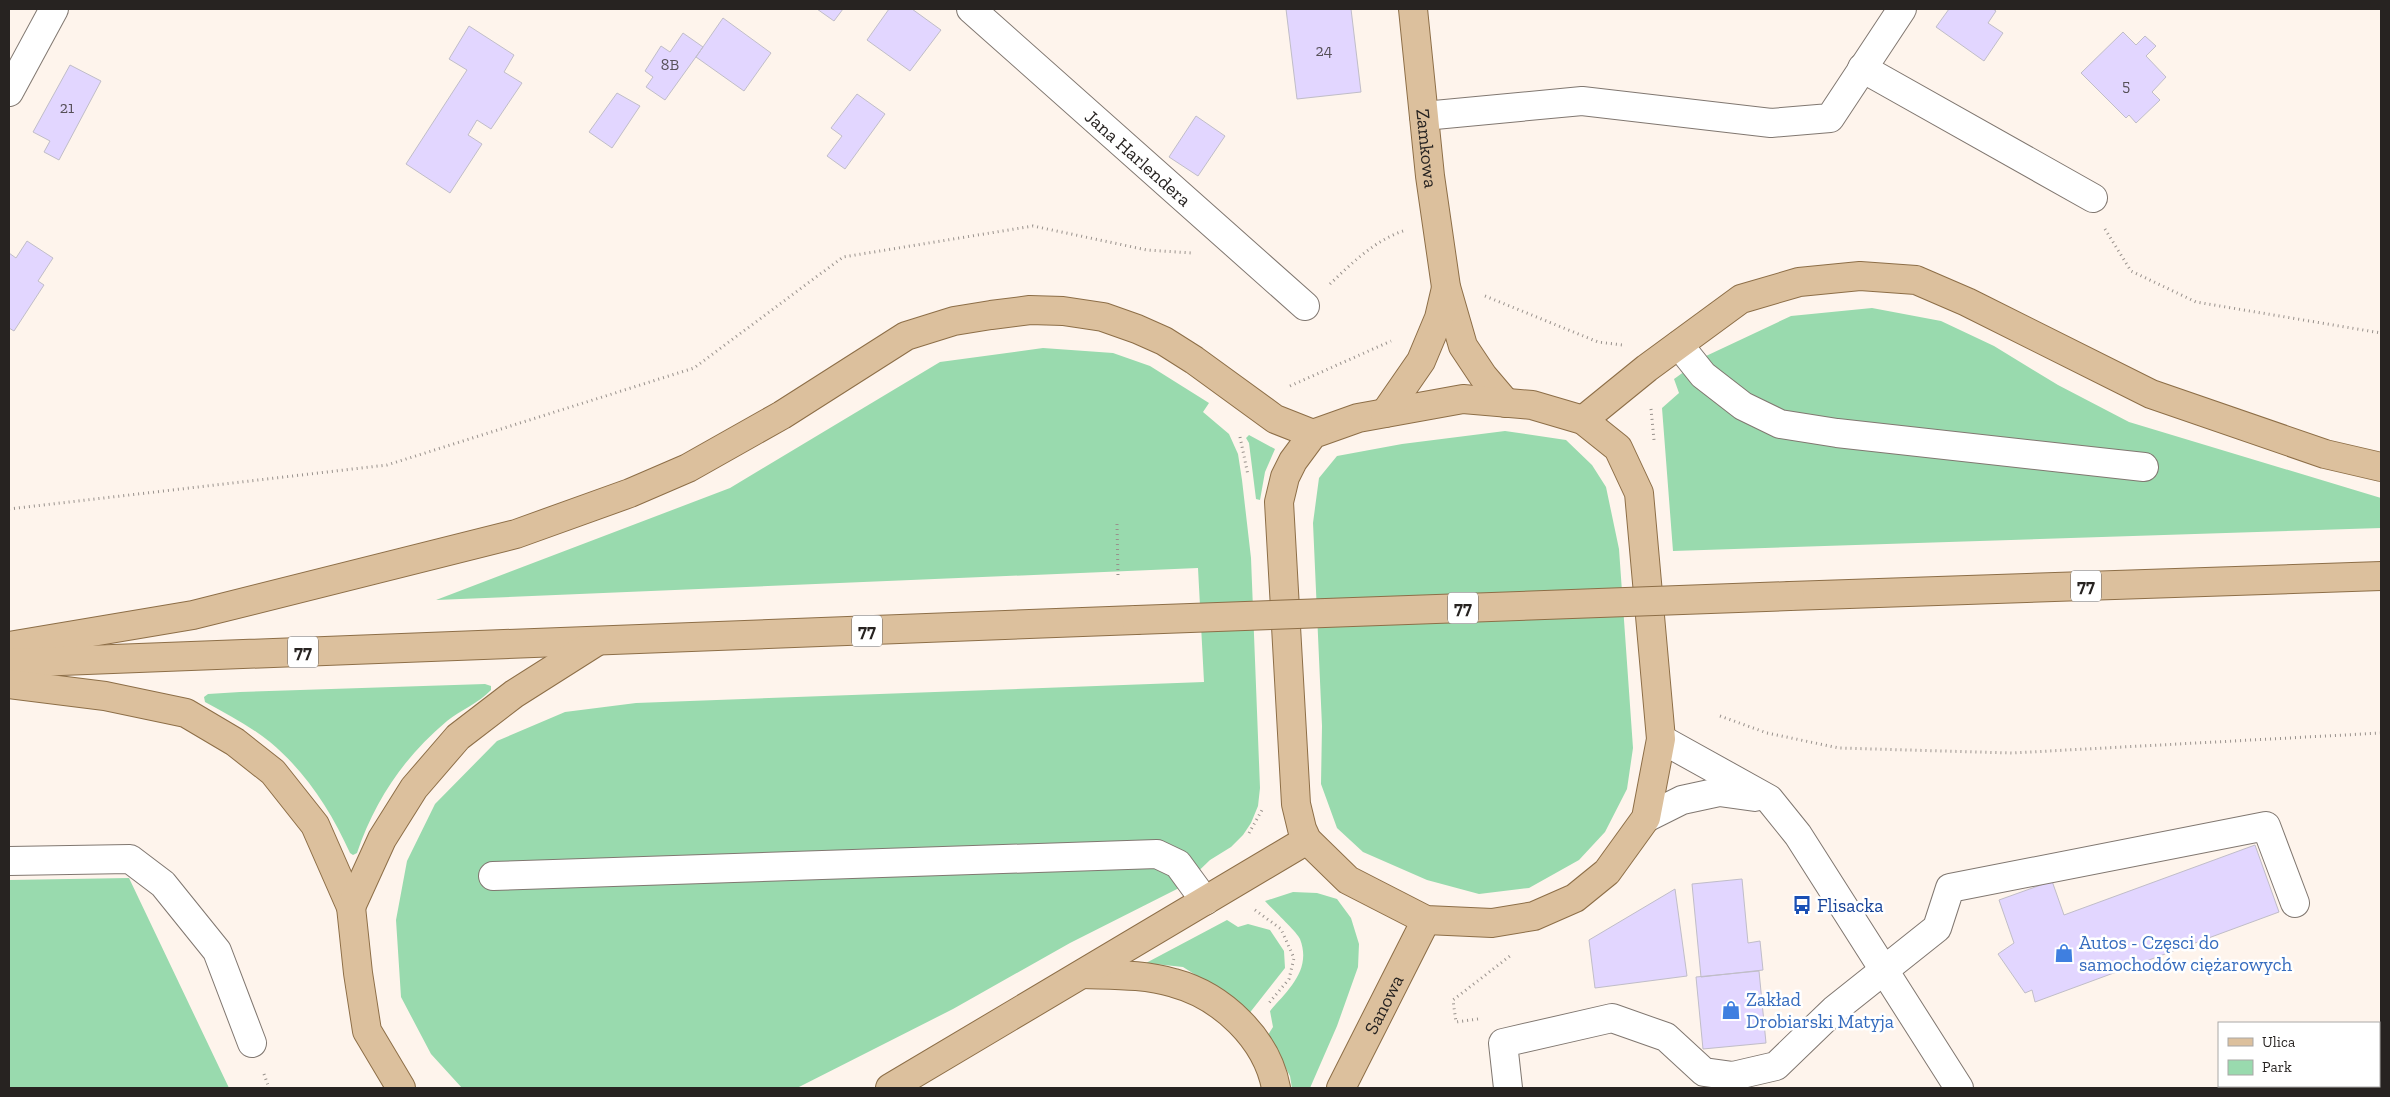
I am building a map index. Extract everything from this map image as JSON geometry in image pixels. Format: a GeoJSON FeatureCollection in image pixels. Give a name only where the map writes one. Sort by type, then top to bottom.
{"type":"FeatureCollection","features":[{"type":"Feature","properties":{"kind":"main road","name":"Zamkowa"},"geometry":{"type":"LineString","coordinates":[[1413,9],[1430,176],[1446,287],[1463,346],[1483,376],[1506,403]]}},
{"type":"Feature","properties":{"kind":"main road"},"geometry":{"type":"LineString","coordinates":[[1583,420],[1741,299],[1799,282],[1860,276],[1916,280],[1967,302],[2151,394],[2325,454],[2381,467]]}},
{"type":"Feature","properties":{"kind":"main road","name":"Zamkowa"},"geometry":{"type":"LineString","coordinates":[[1385,413],[1421,361],[1439,318],[1446,287]]}},
{"type":"Feature","properties":{"kind":"main road"},"geometry":{"type":"LineString","coordinates":[[9,646],[193,615],[516,534],[630,493],[688,468],[782,415],[906,336],[954,321],[1030,310],[1063,311],[1102,317],[1137,329],[1164,342],[1194,360],[1275,419],[1313,434]]}},
{"type":"Feature","properties":{"kind":"main road"},"geometry":{"type":"LineString","coordinates":[[1463,399],[1506,403],[1532,405],[1583,420],[1618,448],[1639,493],[1661,739],[1646,818],[1607,872],[1575,898],[1534,916],[1492,923],[1426,920],[1348,880],[1307,840],[1302,830],[1296,804],[1280,502],[1285,477],[1293,461],[1313,434],[1358,418],[1463,399]]}},
{"type":"Feature","properties":{"kind":"main road","name":"77"},"geometry":{"type":"LineString","coordinates":[[9,663],[1790,596],[2381,576]]}},
{"type":"Feature","properties":{"kind":"main road"},"geometry":{"type":"LineString","coordinates":[[351,907],[386,832],[414,788],[458,737],[514,694],[597,642]]}},
{"type":"Feature","properties":{"kind":"main road"},"geometry":{"type":"LineString","coordinates":[[9,684],[105,696],[186,713],[235,742],[273,772],[314,825],[351,907],[358,973],[368,1031],[401,1088]]}},
{"type":"Feature","properties":{"kind":"main road"},"geometry":{"type":"LineString","coordinates":[[890,1088],[1307,840]]}},
{"type":"Feature","properties":{"kind":"main road","name":"Sanowa"},"geometry":{"type":"LineString","coordinates":[[1341,1088],[1426,920]]}},
{"type":"Feature","properties":{"kind":"main road"},"geometry":{"type":"LineString","coordinates":[[1083,974],[1137,976],[1175,983],[1211,999],[1236,1019],[1266,1057],[1276,1088]]}},
{"type":"Feature","properties":{"kind":"street"},"geometry":{"type":"LineString","coordinates":[[9,92],[54,9]]}},
{"type":"Feature","properties":{"kind":"street","name":"Jana Harlendera"},"geometry":{"type":"LineString","coordinates":[[971,9],[1306,306]]}},
{"type":"Feature","properties":{"kind":"street"},"geometry":{"type":"LineString","coordinates":[[1424,116],[1582,101],[1771,123],[1830,118],[1902,9]]}},
{"type":"Feature","properties":{"kind":"street"},"geometry":{"type":"LineString","coordinates":[[1862,68],[2093,198]]}},
{"type":"Feature","properties":{"kind":"street"},"geometry":{"type":"LineString","coordinates":[[1679,345],[1702,375],[1743,406],[1780,424],[1837,433],[2144,467]]}},
{"type":"Feature","properties":{"kind":"street"},"geometry":{"type":"LineString","coordinates":[[1661,739],[1769,799],[1798,835],[1959,1088]]}},
{"type":"Feature","properties":{"kind":"street"},"geometry":{"type":"LineString","coordinates":[[1646,818],[1682,800],[1719,792],[1769,799]]}},
{"type":"Feature","properties":{"kind":"street"},"geometry":{"type":"LineString","coordinates":[[1508,1088],[1503,1043],[1612,1018],[1666,1037],[1704,1072],[1733,1076],[1776,1066],[1834,1010],[1938,928],[1950,888],[2266,826],[2295,903]]}},
{"type":"Feature","properties":{"kind":"street"},"geometry":{"type":"LineString","coordinates":[[493,876],[1157,854],[1178,864],[1206,901]]}},
{"type":"Feature","properties":{"kind":"street"},"geometry":{"type":"LineString","coordinates":[[9,861],[130,859],[163,884],[217,951],[252,1043]]}},
{"type":"Feature","properties":{"kind":"path"},"geometry":{"type":"LineString","coordinates":[[2093,198],[2106,230],[2131,271],[2196,302],[2381,333]]}},
{"type":"Feature","properties":{"kind":"path"},"geometry":{"type":"LineString","coordinates":[[9,509],[387,465],[694,368],[843,257],[1033,226],[1147,250],[1194,253]]}},
{"type":"Feature","properties":{"kind":"path"},"geometry":{"type":"LineString","coordinates":[[1306,306],[1365,252],[1388,236],[1406,229],[1407,238]]}},
{"type":"Feature","properties":{"kind":"path"},"geometry":{"type":"LineString","coordinates":[[1478,289],[1484,295],[1598,342],[1624,345]]}},
{"type":"Feature","properties":{"kind":"path"},"geometry":{"type":"LineString","coordinates":[[1284,385],[1292,386],[1397,338]]}},
{"type":"Feature","properties":{"kind":"path"},"geometry":{"type":"LineString","coordinates":[[1116,524],[1118,577]]}},
{"type":"Feature","properties":{"kind":"path"},"geometry":{"type":"LineString","coordinates":[[1720,716],[1767,733],[1839,748],[2003,753],[2381,733]]}},
{"type":"Feature","properties":{"kind":"path"},"geometry":{"type":"LineString","coordinates":[[1252,908],[1281,930],[1294,958],[1289,979],[1264,1010]]}},
{"type":"Feature","properties":{"kind":"path"},"geometry":{"type":"LineString","coordinates":[[1484,1018],[1456,1022],[1453,1000],[1510,955]]}},
{"type":"Feature","properties":{"kind":"green space"},"geometry":{"type":"Polygon","coordinates":[[[1872,308],[1941,321],[1994,346],[2058,385],[2129,422],[2381,498],[2381,528],[1673,551],[1662,408],[1679,393],[1674,379],[1706,356],[1791,316],[1872,308]]]}},
{"type":"Feature","properties":{"kind":"green space"},"geometry":{"type":"Polygon","coordinates":[[[1043,348],[1113,353],[1150,366],[1209,403],[1203,412],[1229,434],[1238,454],[1251,558],[1260,788],[1258,806],[1251,823],[1243,835],[1231,847],[1210,860],[1183,886],[1070,943],[953,1009],[797,1088],[462,1088],[431,1054],[401,997],[396,920],[407,861],[435,804],[497,741],[565,712],[636,703],[1204,682],[1198,568],[436,600],[730,488],[940,362],[1043,348]]]}},
{"type":"Feature","properties":{"kind":"green space"},"geometry":{"type":"Polygon","coordinates":[[[1505,431],[1566,440],[1592,465],[1606,487],[1619,549],[1633,748],[1627,789],[1605,832],[1579,860],[1529,888],[1479,894],[1427,880],[1363,852],[1337,828],[1321,784],[1322,726],[1313,523],[1319,478],[1337,456],[1402,444],[1505,431]]]}},
{"type":"Feature","properties":{"kind":"green space"},"geometry":{"type":"Polygon","coordinates":[[[1249,435],[1275,449],[1265,472],[1260,500],[1256,499],[1249,443],[1246,438],[1249,435]]]}},
{"type":"Feature","properties":{"kind":"green space"},"geometry":{"type":"Polygon","coordinates":[[[485,684],[491,686],[491,690],[481,699],[447,721],[417,749],[404,765],[382,797],[357,853],[353,855],[350,853],[326,807],[295,766],[270,742],[205,702],[204,697],[208,694],[240,692],[485,684]]]}},
{"type":"Feature","properties":{"kind":"green space"},"geometry":{"type":"Polygon","coordinates":[[[129,878],[229,1088],[9,1088],[9,880],[129,878]]]}},
{"type":"Feature","properties":{"kind":"green space"},"geometry":{"type":"Polygon","coordinates":[[[1293,892],[1317,893],[1337,899],[1351,918],[1359,944],[1358,967],[1337,1026],[1310,1088],[1292,1088],[1290,1076],[1268,1035],[1273,1027],[1270,1011],[1291,987],[1301,970],[1303,950],[1298,936],[1265,901],[1293,892]]]}},
{"type":"Feature","properties":{"kind":"green space"},"geometry":{"type":"Polygon","coordinates":[[[1227,920],[1238,927],[1248,924],[1270,930],[1284,951],[1285,968],[1248,1015],[1229,996],[1183,967],[1146,963],[1227,920]]]}},
{"type":"Feature","properties":{"kind":"building"},"geometry":{"type":"Polygon","coordinates":[[[817,9],[843,9],[834,21],[817,9]]]}},
{"type":"Feature","properties":{"kind":"building"},"geometry":{"type":"Polygon","coordinates":[[[889,9],[912,9],[941,30],[910,71],[867,40],[889,9]]]}},
{"type":"Feature","properties":{"kind":"building"},"geometry":{"type":"Polygon","coordinates":[[[1286,9],[1351,9],[1361,92],[1297,99],[1286,9]]]}},
{"type":"Feature","properties":{"kind":"building"},"geometry":{"type":"Polygon","coordinates":[[[1949,9],[1993,9],[1996,11],[1988,23],[2003,33],[1984,61],[1936,27],[1949,9]]]}},
{"type":"Feature","properties":{"kind":"building"},"geometry":{"type":"Polygon","coordinates":[[[723,18],[771,53],[744,91],[696,57],[723,18]]]}},
{"type":"Feature","properties":{"kind":"building"},"geometry":{"type":"Polygon","coordinates":[[[469,26],[514,55],[504,72],[522,83],[491,129],[477,120],[468,135],[482,144],[450,193],[406,164],[467,70],[449,59],[469,26]]]}},
{"type":"Feature","properties":{"kind":"building"},"geometry":{"type":"Polygon","coordinates":[[[2123,32],[2136,45],[2145,36],[2156,46],[2146,56],[2166,77],[2152,92],[2160,100],[2136,123],[2129,115],[2126,118],[2081,73],[2123,32]]]}},
{"type":"Feature","properties":{"kind":"building"},"geometry":{"type":"Polygon","coordinates":[[[683,33],[703,47],[665,100],[646,87],[653,77],[645,71],[661,46],[670,52],[683,33]]]}},
{"type":"Feature","properties":{"kind":"building"},"geometry":{"type":"Polygon","coordinates":[[[70,65],[101,81],[59,160],[44,152],[50,141],[33,132],[70,65]]]}},
{"type":"Feature","properties":{"kind":"building"},"geometry":{"type":"Polygon","coordinates":[[[617,93],[640,106],[612,148],[589,132],[617,93]]]}},
{"type":"Feature","properties":{"kind":"building"},"geometry":{"type":"Polygon","coordinates":[[[857,94],[885,114],[845,169],[827,156],[842,136],[831,128],[857,94]]]}},
{"type":"Feature","properties":{"kind":"building"},"geometry":{"type":"Polygon","coordinates":[[[1196,116],[1225,136],[1198,176],[1169,157],[1196,116]]]}},
{"type":"Feature","properties":{"kind":"building"},"geometry":{"type":"Polygon","coordinates":[[[27,241],[53,258],[38,281],[44,285],[14,331],[9,328],[9,253],[16,258],[27,241]]]}},
{"type":"Feature","properties":{"kind":"building"},"geometry":{"type":"Polygon","coordinates":[[[2255,845],[2279,912],[2035,1002],[2032,990],[2025,993],[1998,954],[2014,943],[1999,900],[2052,881],[2064,915],[2255,845]]]}},
{"type":"Feature","properties":{"kind":"building"},"geometry":{"type":"Polygon","coordinates":[[[1742,879],[1748,943],[1760,941],[1763,970],[1701,977],[1692,884],[1742,879]]]}},
{"type":"Feature","properties":{"kind":"building"},"geometry":{"type":"Polygon","coordinates":[[[1675,889],[1687,976],[1595,988],[1589,940],[1675,889]]]}},
{"type":"Feature","properties":{"kind":"building","name":"Zakład Drobiarski Matyja"},"geometry":{"type":"Polygon","coordinates":[[[1759,971],[1766,1043],[1703,1049],[1696,977],[1759,971]]]}},
{"type":"Feature","properties":{"kind":"place","name":"Flisacka"},"geometry":{"type":"Point","coordinates":[1802,905]}},
{"type":"Feature","properties":{"kind":"place","name":"Autos - Częsci do samochodów ciężarowych"},"geometry":{"type":"Point","coordinates":[2064,953]}},
{"type":"Feature","properties":{"kind":"place","name":"Zakład Drobiarski Matyja"},"geometry":{"type":"Point","coordinates":[1731,1010]}}]}
